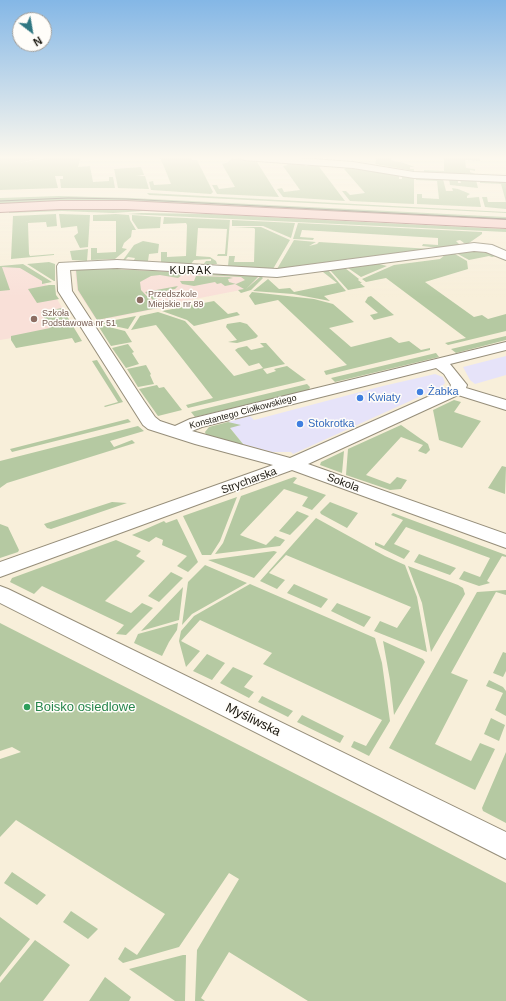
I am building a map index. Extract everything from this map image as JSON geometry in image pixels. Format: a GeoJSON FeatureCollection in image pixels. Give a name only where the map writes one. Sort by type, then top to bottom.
{"type":"FeatureCollection","features":[{"type":"Feature","properties":{"kind":"main road"},"geometry":{"type":"LineString","coordinates":[[280,204],[506,215]]}},
{"type":"Feature","properties":{"kind":"main road"},"geometry":{"type":"LineString","coordinates":[[0,208],[60,205],[126,205],[506,224]]}},
{"type":"Feature","properties":{"kind":"street","name":"Konstantego Ciołkowskiego"},"geometry":{"type":"LineString","coordinates":[[506,256],[488,248],[474,247],[277,273],[117,264],[63,266],[65,291],[149,421],[159,427],[177,432],[196,423],[506,346]]}},
{"type":"Feature","properties":{"kind":"street"},"geometry":{"type":"LineString","coordinates":[[438,362],[448,371],[459,386],[457,390],[506,405]]}},
{"type":"Feature","properties":{"kind":"street","name":"Strycharska"},"geometry":{"type":"LineString","coordinates":[[0,570],[292,464],[457,390]]}},
{"type":"Feature","properties":{"kind":"street","name":"Sokola"},"geometry":{"type":"LineString","coordinates":[[177,432],[292,464],[506,541]]}},
{"type":"Feature","properties":{"kind":"street","name":"Myśliwska"},"geometry":{"type":"LineString","coordinates":[[0,594],[506,846]]}},
{"type":"Feature","properties":{"kind":"shaded area","name":"Szkoła Podstawowa nr 51"},"geometry":{"type":"Polygon","coordinates":[[[0,267],[23,267],[40,277],[57,299],[78,335],[18,346],[12,338],[0,340],[0,267]]]}},
{"type":"Feature","properties":{"kind":"shaded area","name":"Przedszkole Miejskie nr 89"},"geometry":{"type":"Polygon","coordinates":[[[113,268],[261,276],[246,289],[159,306],[160,308],[97,321],[77,290],[75,270],[113,268]]]}},
{"type":"Feature","properties":{"kind":"shaded area"},"geometry":{"type":"Polygon","coordinates":[[[506,356],[506,375],[475,384],[470,380],[463,367],[506,356]]]}},
{"type":"Feature","properties":{"kind":"shaded area"},"geometry":{"type":"Polygon","coordinates":[[[435,374],[443,377],[445,383],[441,387],[293,454],[291,452],[272,452],[243,444],[230,428],[228,422],[250,416],[254,420],[435,374]]]}},
{"type":"Feature","properties":{"kind":"green space"},"geometry":{"type":"Polygon","coordinates":[[[0,204],[244,204],[506,217],[506,222],[152,204],[0,206],[0,204]]]}},
{"type":"Feature","properties":{"kind":"green space"},"geometry":{"type":"Polygon","coordinates":[[[322,204],[349,204],[506,213],[322,204]]]}},
{"type":"Feature","properties":{"kind":"green space"},"geometry":{"type":"Polygon","coordinates":[[[417,204],[480,204],[481,207],[417,204]]]}},
{"type":"Feature","properties":{"kind":"green space"},"geometry":{"type":"Polygon","coordinates":[[[484,204],[506,204],[506,209],[485,207],[484,204]]]}},
{"type":"Feature","properties":{"kind":"green space"},"geometry":{"type":"Polygon","coordinates":[[[33,208],[147,208],[506,228],[209,212],[143,211],[113,213],[62,211],[9,213],[9,211],[33,208]]]}},
{"type":"Feature","properties":{"kind":"green space"},"geometry":{"type":"Polygon","coordinates":[[[56,214],[57,226],[47,227],[46,222],[28,223],[30,256],[54,255],[11,259],[13,216],[56,214]]]}},
{"type":"Feature","properties":{"kind":"green space"},"geometry":{"type":"Polygon","coordinates":[[[59,214],[90,215],[88,247],[80,248],[74,236],[78,233],[77,226],[61,228],[59,214]]]}},
{"type":"Feature","properties":{"kind":"green space"},"geometry":{"type":"Polygon","coordinates":[[[127,214],[211,214],[506,229],[506,232],[127,214]]]}},
{"type":"Feature","properties":{"kind":"green space"},"geometry":{"type":"Polygon","coordinates":[[[93,215],[129,215],[130,220],[136,230],[132,230],[131,237],[124,243],[122,248],[127,249],[115,259],[91,260],[91,248],[97,248],[97,253],[116,252],[116,221],[93,221],[93,215]]]}},
{"type":"Feature","properties":{"kind":"green space"},"geometry":{"type":"Polygon","coordinates":[[[132,215],[161,217],[160,228],[138,229],[132,220],[132,215]]]}},
{"type":"Feature","properties":{"kind":"green space"},"geometry":{"type":"Polygon","coordinates":[[[164,217],[230,220],[227,256],[217,256],[218,254],[225,254],[227,229],[198,228],[196,256],[210,257],[216,261],[217,264],[203,265],[206,261],[211,261],[211,259],[194,260],[191,264],[161,262],[161,252],[167,252],[167,257],[186,256],[186,223],[163,224],[164,217]]]}},
{"type":"Feature","properties":{"kind":"green space"},"geometry":{"type":"Polygon","coordinates":[[[232,220],[295,223],[291,238],[263,226],[232,226],[232,220]]]}},
{"type":"Feature","properties":{"kind":"green space"},"geometry":{"type":"Polygon","coordinates":[[[298,223],[482,232],[482,234],[469,243],[464,243],[460,240],[456,241],[460,245],[439,248],[422,246],[423,244],[438,245],[438,238],[302,230],[300,237],[314,238],[313,240],[293,239],[298,223]]]}},
{"type":"Feature","properties":{"kind":"green space"},"geometry":{"type":"Polygon","coordinates":[[[233,227],[261,227],[290,240],[273,269],[228,266],[229,256],[235,256],[234,262],[254,262],[255,229],[233,227]]]}},
{"type":"Feature","properties":{"kind":"green space"},"geometry":{"type":"Polygon","coordinates":[[[294,240],[316,242],[309,246],[319,242],[431,249],[277,269],[294,240]]]}},
{"type":"Feature","properties":{"kind":"green space"},"geometry":{"type":"Polygon","coordinates":[[[143,241],[159,244],[158,253],[149,254],[148,261],[130,261],[134,260],[135,258],[128,257],[123,260],[134,245],[143,241]]]}},
{"type":"Feature","properties":{"kind":"green space"},"geometry":{"type":"Polygon","coordinates":[[[88,249],[87,261],[72,260],[70,251],[88,249]]]}},
{"type":"Feature","properties":{"kind":"green space"},"geometry":{"type":"Polygon","coordinates":[[[474,251],[496,256],[469,260],[456,253],[474,251]]]}},
{"type":"Feature","properties":{"kind":"green space"},"geometry":{"type":"Polygon","coordinates":[[[455,254],[467,261],[468,269],[425,282],[474,317],[482,315],[488,319],[506,314],[506,331],[448,345],[445,343],[466,338],[386,278],[366,282],[362,279],[394,265],[440,259],[445,255],[455,254]]]}},
{"type":"Feature","properties":{"kind":"green space"},"geometry":{"type":"Polygon","coordinates":[[[49,262],[55,264],[55,281],[27,264],[49,262]]]}},
{"type":"Feature","properties":{"kind":"green space"},"geometry":{"type":"Polygon","coordinates":[[[23,264],[52,282],[42,284],[42,281],[20,268],[2,267],[10,290],[0,291],[0,266],[23,264]]]}},
{"type":"Feature","properties":{"kind":"green space"},"geometry":{"type":"Polygon","coordinates":[[[379,264],[387,266],[361,277],[348,268],[379,264]]]}},
{"type":"Feature","properties":{"kind":"green space"},"geometry":{"type":"Polygon","coordinates":[[[345,268],[359,279],[358,280],[362,283],[360,283],[365,287],[348,290],[330,270],[345,268]]]}},
{"type":"Feature","properties":{"kind":"green space","name":"Przedszkole Miejskie nr 89"},"geometry":{"type":"Polygon","coordinates":[[[113,269],[259,276],[246,289],[261,276],[263,278],[251,290],[241,293],[238,290],[244,289],[235,284],[225,286],[221,283],[217,284],[215,282],[194,286],[182,284],[180,281],[194,281],[196,276],[229,277],[233,278],[228,279],[229,282],[236,284],[245,280],[241,277],[188,274],[182,275],[178,278],[160,275],[151,276],[140,282],[141,290],[158,308],[97,320],[78,290],[76,270],[113,269]]]}},
{"type":"Feature","properties":{"kind":"green space"},"geometry":{"type":"Polygon","coordinates":[[[328,270],[346,291],[324,296],[330,301],[293,294],[253,291],[268,279],[279,289],[290,288],[294,292],[337,283],[323,272],[328,270]]]}},
{"type":"Feature","properties":{"kind":"green space"},"geometry":{"type":"Polygon","coordinates":[[[55,285],[56,295],[59,299],[37,303],[28,289],[55,285]]]}},
{"type":"Feature","properties":{"kind":"green space"},"geometry":{"type":"Polygon","coordinates":[[[178,286],[175,289],[156,293],[158,296],[156,297],[162,305],[156,303],[145,292],[178,286]]]}},
{"type":"Feature","properties":{"kind":"green space"},"geometry":{"type":"Polygon","coordinates":[[[252,292],[314,299],[333,304],[354,322],[329,328],[351,347],[391,337],[399,343],[409,341],[421,350],[430,348],[430,350],[326,375],[324,371],[347,365],[278,300],[255,305],[249,296],[252,292]]]}},
{"type":"Feature","properties":{"kind":"green space"},"geometry":{"type":"Polygon","coordinates":[[[371,296],[394,315],[374,320],[370,315],[378,313],[365,302],[368,297],[371,296]]]}},
{"type":"Feature","properties":{"kind":"green space"},"geometry":{"type":"Polygon","coordinates":[[[214,301],[228,314],[237,312],[240,315],[194,326],[187,320],[162,311],[214,301]]]}},
{"type":"Feature","properties":{"kind":"green space"},"geometry":{"type":"Polygon","coordinates":[[[62,308],[82,341],[75,343],[72,338],[16,348],[11,340],[11,336],[50,328],[41,312],[62,308]]]}},
{"type":"Feature","properties":{"kind":"green space"},"geometry":{"type":"Polygon","coordinates":[[[158,312],[185,321],[234,376],[263,368],[259,363],[249,366],[235,350],[247,346],[251,350],[264,347],[260,343],[266,343],[285,364],[263,369],[267,374],[276,371],[274,369],[287,366],[306,380],[188,408],[186,405],[213,398],[156,325],[131,330],[140,316],[158,312]]]}},
{"type":"Feature","properties":{"kind":"green space"},"geometry":{"type":"Polygon","coordinates":[[[136,316],[128,329],[100,323],[136,316]]]}},
{"type":"Feature","properties":{"kind":"green space"},"geometry":{"type":"Polygon","coordinates":[[[240,322],[247,324],[258,336],[256,338],[237,343],[228,342],[237,340],[226,327],[227,324],[240,322]]]}},
{"type":"Feature","properties":{"kind":"green space"},"geometry":{"type":"Polygon","coordinates":[[[97,324],[125,331],[132,342],[111,346],[97,324]]]}},
{"type":"Feature","properties":{"kind":"green space"},"geometry":{"type":"Polygon","coordinates":[[[506,336],[506,340],[456,353],[451,349],[506,336]]]}},
{"type":"Feature","properties":{"kind":"green space"},"geometry":{"type":"Polygon","coordinates":[[[128,344],[134,352],[132,353],[139,364],[126,368],[112,348],[128,344]]]}},
{"type":"Feature","properties":{"kind":"green space"},"geometry":{"type":"Polygon","coordinates":[[[436,353],[439,357],[335,382],[331,378],[436,353]]]}},
{"type":"Feature","properties":{"kind":"green space"},"geometry":{"type":"Polygon","coordinates":[[[97,360],[123,402],[104,406],[118,402],[92,361],[97,360]]]}},
{"type":"Feature","properties":{"kind":"green space"},"geometry":{"type":"Polygon","coordinates":[[[146,365],[154,384],[138,387],[127,369],[146,365]]]}},
{"type":"Feature","properties":{"kind":"green space"},"geometry":{"type":"Polygon","coordinates":[[[307,384],[310,387],[309,390],[195,417],[191,412],[307,384]]]}},
{"type":"Feature","properties":{"kind":"green space"},"geometry":{"type":"Polygon","coordinates":[[[157,385],[159,388],[164,387],[182,410],[158,416],[139,389],[157,385]]]}},
{"type":"Feature","properties":{"kind":"green space"},"geometry":{"type":"Polygon","coordinates":[[[454,400],[461,402],[454,412],[481,421],[462,448],[439,440],[433,410],[454,400]]]}},
{"type":"Feature","properties":{"kind":"green space"},"geometry":{"type":"Polygon","coordinates":[[[128,419],[131,422],[12,452],[10,449],[128,419]]]}},
{"type":"Feature","properties":{"kind":"green space"},"geometry":{"type":"Polygon","coordinates":[[[228,422],[241,425],[230,428],[243,444],[239,446],[206,435],[205,432],[209,427],[228,422]]]}},
{"type":"Feature","properties":{"kind":"green space"},"geometry":{"type":"Polygon","coordinates":[[[401,425],[428,444],[430,450],[426,454],[418,451],[423,445],[401,437],[366,475],[390,484],[397,477],[407,480],[401,489],[390,490],[346,475],[348,449],[401,425]]]}},
{"type":"Feature","properties":{"kind":"green space"},"geometry":{"type":"Polygon","coordinates":[[[138,426],[144,431],[110,441],[114,447],[132,440],[135,443],[7,483],[0,488],[0,461],[138,426]]]}},
{"type":"Feature","properties":{"kind":"green space"},"geometry":{"type":"Polygon","coordinates":[[[344,451],[342,473],[320,465],[321,462],[344,451]]]}},
{"type":"Feature","properties":{"kind":"green space"},"geometry":{"type":"Polygon","coordinates":[[[502,466],[506,467],[505,494],[488,488],[502,466]]]}},
{"type":"Feature","properties":{"kind":"green space"},"geometry":{"type":"Polygon","coordinates":[[[294,477],[297,478],[293,483],[326,495],[312,510],[302,506],[308,497],[284,489],[240,535],[266,545],[275,536],[285,540],[280,546],[215,554],[223,543],[241,496],[294,477]]]}},
{"type":"Feature","properties":{"kind":"green space"},"geometry":{"type":"Polygon","coordinates":[[[237,497],[220,541],[211,555],[202,555],[183,516],[237,497]]]}},
{"type":"Feature","properties":{"kind":"green space"},"geometry":{"type":"Polygon","coordinates":[[[112,502],[127,503],[51,529],[47,528],[44,524],[112,502]]]}},
{"type":"Feature","properties":{"kind":"green space"},"geometry":{"type":"Polygon","coordinates":[[[330,502],[358,513],[347,528],[321,514],[320,512],[330,502]]]}},
{"type":"Feature","properties":{"kind":"green space"},"geometry":{"type":"Polygon","coordinates":[[[297,511],[309,516],[290,535],[279,531],[297,511]]]}},
{"type":"Feature","properties":{"kind":"green space"},"geometry":{"type":"Polygon","coordinates":[[[393,513],[506,555],[506,557],[502,556],[487,581],[490,583],[479,586],[459,579],[464,571],[480,577],[490,558],[406,527],[394,544],[410,551],[404,559],[375,545],[375,542],[384,546],[403,520],[391,515],[393,513]]]}},
{"type":"Feature","properties":{"kind":"green space"},"geometry":{"type":"Polygon","coordinates":[[[316,518],[385,556],[405,565],[417,597],[427,652],[374,631],[380,621],[397,628],[411,607],[286,555],[269,573],[285,580],[277,589],[260,581],[316,518]]]}},
{"type":"Feature","properties":{"kind":"green space"},"geometry":{"type":"Polygon","coordinates":[[[177,519],[198,562],[188,572],[177,566],[187,556],[162,545],[163,540],[156,537],[149,542],[132,535],[164,521],[166,523],[177,519]]]}},
{"type":"Feature","properties":{"kind":"green space"},"geometry":{"type":"Polygon","coordinates":[[[0,524],[8,527],[19,550],[18,552],[0,558],[0,524]]]}},
{"type":"Feature","properties":{"kind":"green space"},"geometry":{"type":"Polygon","coordinates":[[[116,540],[141,551],[136,556],[145,561],[105,601],[131,613],[142,603],[153,608],[126,635],[116,634],[124,625],[42,586],[34,594],[10,582],[12,578],[116,540]]]}},
{"type":"Feature","properties":{"kind":"green space"},"geometry":{"type":"Polygon","coordinates":[[[274,551],[277,552],[254,578],[208,560],[274,551]]]}},
{"type":"Feature","properties":{"kind":"green space"},"geometry":{"type":"Polygon","coordinates":[[[419,554],[456,568],[450,575],[414,562],[419,554]]]}},
{"type":"Feature","properties":{"kind":"green space"},"geometry":{"type":"Polygon","coordinates":[[[205,565],[247,583],[192,614],[182,625],[188,582],[205,565]]]}},
{"type":"Feature","properties":{"kind":"green space"},"geometry":{"type":"Polygon","coordinates":[[[408,566],[458,585],[463,588],[465,594],[431,652],[422,603],[408,566]]]}},
{"type":"Feature","properties":{"kind":"green space"},"geometry":{"type":"Polygon","coordinates":[[[171,572],[183,578],[159,602],[148,596],[171,572]]]}},
{"type":"Feature","properties":{"kind":"green space"},"geometry":{"type":"Polygon","coordinates":[[[250,584],[375,638],[382,663],[390,721],[369,756],[351,747],[354,741],[366,746],[382,720],[263,664],[272,653],[200,620],[181,641],[200,651],[186,667],[179,641],[181,631],[194,616],[250,584]]]}},
{"type":"Feature","properties":{"kind":"green space"},"geometry":{"type":"Polygon","coordinates":[[[294,584],[328,599],[321,608],[287,593],[294,584]]]}},
{"type":"Feature","properties":{"kind":"green space"},"geometry":{"type":"Polygon","coordinates":[[[183,587],[179,620],[141,631],[183,587]]]}},
{"type":"Feature","properties":{"kind":"green space"},"geometry":{"type":"Polygon","coordinates":[[[506,590],[506,595],[496,592],[451,673],[468,680],[435,744],[471,761],[480,743],[495,749],[475,790],[389,748],[477,592],[506,590]]]}},
{"type":"Feature","properties":{"kind":"green space"},"geometry":{"type":"Polygon","coordinates":[[[337,603],[371,617],[364,627],[331,611],[337,603]]]}},
{"type":"Feature","properties":{"kind":"green space"},"geometry":{"type":"Polygon","coordinates":[[[0,623],[506,883],[506,1001],[308,1001],[229,952],[201,998],[205,1001],[195,1001],[197,950],[239,879],[229,873],[179,947],[123,963],[118,959],[125,947],[137,955],[165,914],[16,820],[0,837],[0,759],[21,752],[12,747],[0,751],[0,623]]]}},
{"type":"Feature","properties":{"kind":"green space"},"geometry":{"type":"Polygon","coordinates":[[[178,623],[177,630],[162,656],[134,643],[138,634],[178,623]]]}},
{"type":"Feature","properties":{"kind":"green space"},"geometry":{"type":"Polygon","coordinates":[[[383,641],[423,659],[425,662],[394,715],[390,680],[383,641]]]}},
{"type":"Feature","properties":{"kind":"green space"},"geometry":{"type":"Polygon","coordinates":[[[503,652],[506,653],[506,671],[503,677],[493,673],[503,652]]]}},
{"type":"Feature","properties":{"kind":"green space"},"geometry":{"type":"Polygon","coordinates":[[[207,654],[225,663],[212,680],[193,671],[207,654]]]}},
{"type":"Feature","properties":{"kind":"green space"},"geometry":{"type":"Polygon","coordinates":[[[233,667],[253,676],[244,687],[254,692],[249,698],[220,683],[233,667]]]}},
{"type":"Feature","properties":{"kind":"green space"},"geometry":{"type":"Polygon","coordinates":[[[489,680],[503,687],[506,691],[506,716],[495,710],[503,693],[486,686],[489,680]]]}},
{"type":"Feature","properties":{"kind":"green space"},"geometry":{"type":"Polygon","coordinates":[[[262,696],[293,711],[288,717],[258,702],[262,696]]]}},
{"type":"Feature","properties":{"kind":"green space"},"geometry":{"type":"Polygon","coordinates":[[[302,715],[344,736],[340,743],[297,722],[302,715]]]}},
{"type":"Feature","properties":{"kind":"green space"},"geometry":{"type":"Polygon","coordinates":[[[491,718],[505,725],[499,741],[484,734],[491,718]]]}},
{"type":"Feature","properties":{"kind":"green space"},"geometry":{"type":"Polygon","coordinates":[[[506,752],[506,823],[483,811],[482,808],[506,752]]]}},
{"type":"Feature","properties":{"kind":"green space"},"geometry":{"type":"Polygon","coordinates":[[[12,872],[46,895],[37,905],[4,883],[12,872]]]}},
{"type":"Feature","properties":{"kind":"green space"},"geometry":{"type":"Polygon","coordinates":[[[71,911],[98,929],[88,939],[63,922],[71,911]]]}},
{"type":"Feature","properties":{"kind":"green space"},"geometry":{"type":"Polygon","coordinates":[[[0,917],[30,939],[0,977],[0,917]]]}},
{"type":"Feature","properties":{"kind":"green space"},"geometry":{"type":"Polygon","coordinates":[[[35,940],[70,965],[43,1001],[0,1001],[0,983],[35,940]]]}},
{"type":"Feature","properties":{"kind":"green space"},"geometry":{"type":"Polygon","coordinates":[[[186,955],[185,1001],[175,1001],[129,969],[186,955]]]}},
{"type":"Feature","properties":{"kind":"green space"},"geometry":{"type":"Polygon","coordinates":[[[105,977],[131,997],[129,1001],[89,1001],[105,977]]]}},
{"type":"Feature","properties":{"kind":"tram line"},"geometry":{"type":"LineString","coordinates":[[216,204],[506,219]]}},
{"type":"Feature","properties":{"kind":"place","name":"Przedszkole Miejskie nr 89"},"geometry":{"type":"Point","coordinates":[140,300]}},
{"type":"Feature","properties":{"kind":"place","name":"Szkoła Podstawowa nr 51"},"geometry":{"type":"Point","coordinates":[34,319]}},
{"type":"Feature","properties":{"kind":"place","name":"Żabka"},"geometry":{"type":"Point","coordinates":[420,392]}},
{"type":"Feature","properties":{"kind":"place","name":"Kwiaty"},"geometry":{"type":"Point","coordinates":[360,398]}},
{"type":"Feature","properties":{"kind":"place","name":"Stokrotka"},"geometry":{"type":"Point","coordinates":[300,424]}},
{"type":"Feature","properties":{"kind":"place","name":"Boisko osiedlowe"},"geometry":{"type":"Point","coordinates":[27,707]}},
{"type":"Feature","properties":{"kind":"district","name":"KURAK"},"geometry":{"type":"Point","coordinates":[191,271]}}]}
